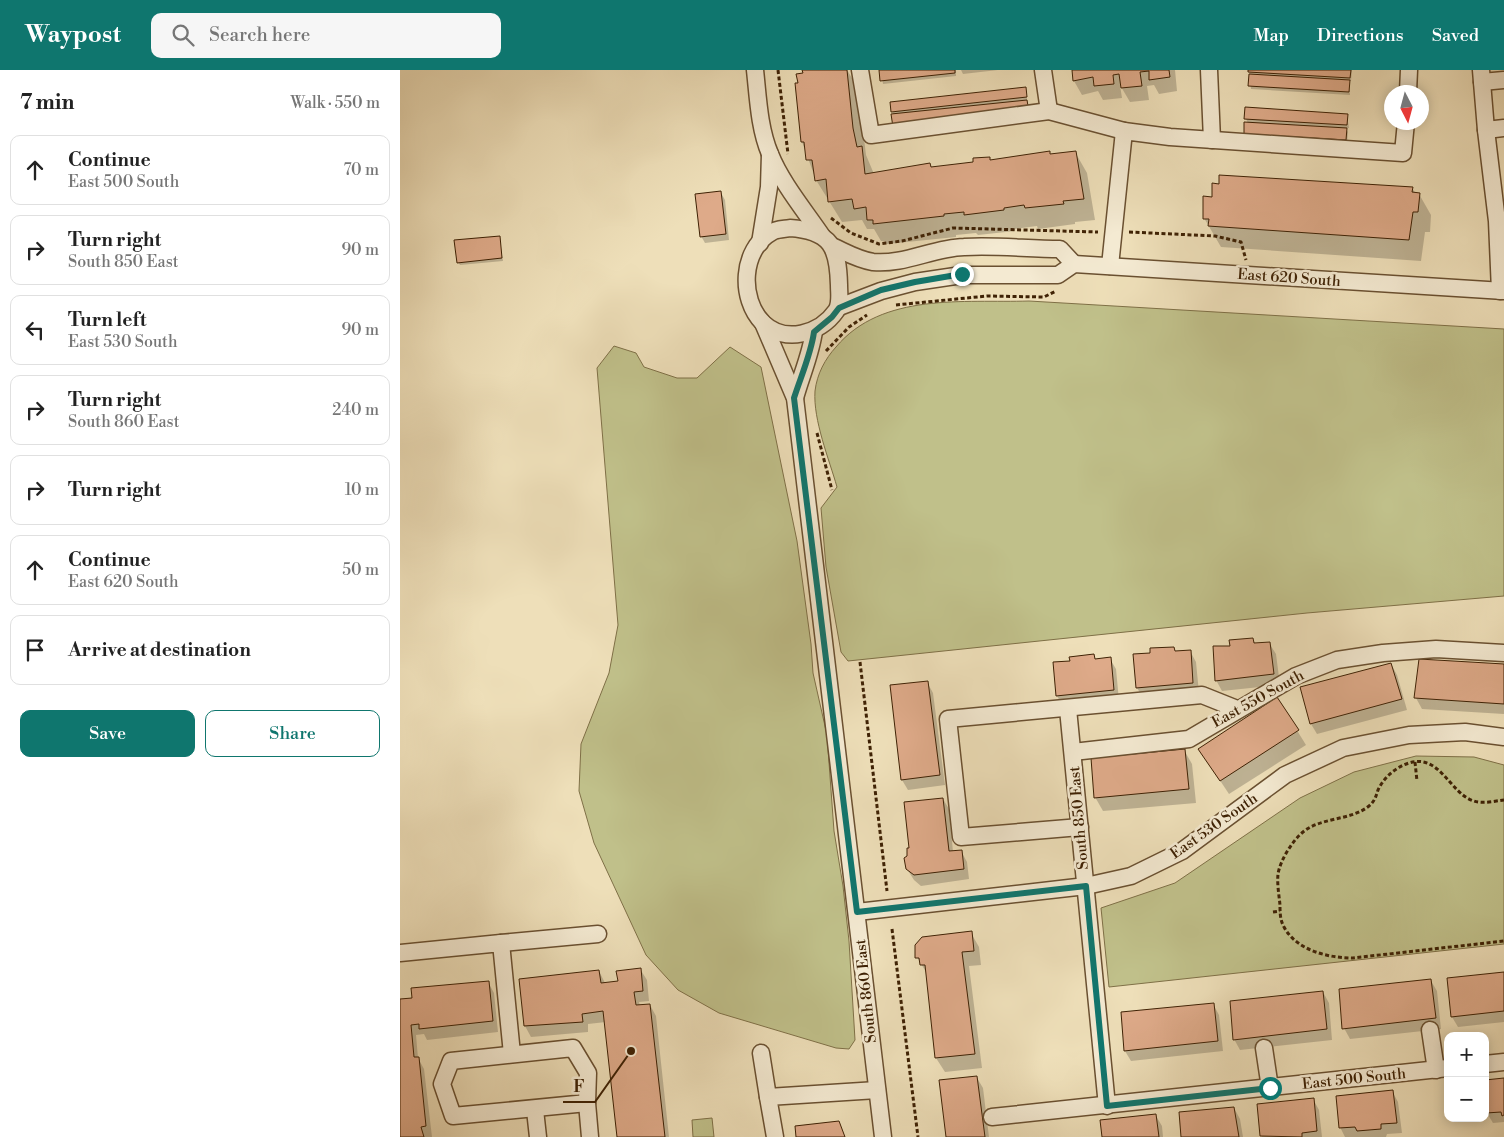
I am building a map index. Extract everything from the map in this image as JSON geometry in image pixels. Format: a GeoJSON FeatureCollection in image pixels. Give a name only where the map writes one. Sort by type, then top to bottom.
{"type":"FeatureCollection","features":[{"type":"Feature","properties":{"kind":"street"},"geometry":{"type":"LineString","coordinates":[[755,70],[759,106],[770,154],[769,187],[760,243]]}},
{"type":"Feature","properties":{"kind":"street"},"geometry":{"type":"LineString","coordinates":[[860,70],[871,135],[1049,111],[1124,131],[1212,140],[1403,153],[1405,130]]}},
{"type":"Feature","properties":{"kind":"street"},"geometry":{"type":"LineString","coordinates":[[1043,70],[1049,111]]}},
{"type":"Feature","properties":{"kind":"street"},"geometry":{"type":"LineString","coordinates":[[1209,70],[1212,140]]}},
{"type":"Feature","properties":{"kind":"street"},"geometry":{"type":"LineString","coordinates":[[1409,85],[1410,70]]}},
{"type":"Feature","properties":{"kind":"street"},"geometry":{"type":"LineString","coordinates":[[1502,291],[1501,221],[1486,130],[1482,76],[1504,80]]}},
{"type":"Feature","properties":{"kind":"street"},"geometry":{"type":"LineString","coordinates":[[1486,130],[1504,128]]}},
{"type":"Feature","properties":{"kind":"street"},"geometry":{"type":"LineString","coordinates":[[1110,266],[1124,131]]}},
{"type":"Feature","properties":{"kind":"street"},"geometry":{"type":"LineString","coordinates":[[770,154],[791,192],[829,242],[839,281],[839,308]]}},
{"type":"Feature","properties":{"kind":"street"},"geometry":{"type":"LineString","coordinates":[[790,228],[807,229],[829,242],[856,258],[874,262],[892,261],[940,249],[964,246],[1060,250],[1074,264],[1058,275],[962,274],[881,290],[839,308],[832,317],[814,332],[796,335],[779,332],[763,323],[754,309],[746,285],[751,260],[760,243],[772,231],[790,228]]}},
{"type":"Feature","properties":{"kind":"street","name":"East 620 South"},"geometry":{"type":"LineString","coordinates":[[1074,264],[1502,291]]}},
{"type":"Feature","properties":{"kind":"street","name":"South 860 East"},"geometry":{"type":"LineString","coordinates":[[763,323],[794,398],[883,1137]]}},
{"type":"Feature","properties":{"kind":"street","name":"South 860 East"},"geometry":{"type":"LineString","coordinates":[[794,398],[812,346],[814,332]]}},
{"type":"Feature","properties":{"kind":"street","name":"East 550 South"},"geometry":{"type":"LineString","coordinates":[[1073,752],[1189,739],[1296,676],[1337,660],[1383,653],[1436,649],[1504,653]]}},
{"type":"Feature","properties":{"kind":"street"},"geometry":{"type":"LineString","coordinates":[[1080,827],[961,837],[948,719],[1202,695],[1237,709]]}},
{"type":"Feature","properties":{"kind":"street","name":"South 850 East"},"geometry":{"type":"LineString","coordinates":[[1068,709],[1107,1106]]}},
{"type":"Feature","properties":{"kind":"street","name":"East 530 South"},"geometry":{"type":"LineString","coordinates":[[857,912],[1086,886],[1131,876],[1182,851],[1285,776],[1344,748],[1409,736],[1464,732],[1504,737]]}},
{"type":"Feature","properties":{"kind":"street"},"geometry":{"type":"LineString","coordinates":[[400,953],[598,934]]}},
{"type":"Feature","properties":{"kind":"street"},"geometry":{"type":"LineString","coordinates":[[501,943],[512,1054]]}},
{"type":"Feature","properties":{"kind":"street"},"geometry":{"type":"LineString","coordinates":[[1430,1030],[1442,1069]]}},
{"type":"Feature","properties":{"kind":"street"},"geometry":{"type":"LineString","coordinates":[[587,1103],[535,1110],[454,1116],[442,1084],[451,1061],[573,1048],[588,1073],[587,1103],[590,1137]]}},
{"type":"Feature","properties":{"kind":"street"},"geometry":{"type":"LineString","coordinates":[[1264,1048],[1270,1088]]}},
{"type":"Feature","properties":{"kind":"street"},"geometry":{"type":"LineString","coordinates":[[761,1053],[775,1137]]}},
{"type":"Feature","properties":{"kind":"street"},"geometry":{"type":"LineString","coordinates":[[1489,1064],[1504,1062]]}},
{"type":"Feature","properties":{"kind":"street","name":"East 500 South"},"geometry":{"type":"LineString","coordinates":[[992,1117],[1442,1069]]}},
{"type":"Feature","properties":{"kind":"street"},"geometry":{"type":"LineString","coordinates":[[768,1097],[877,1090]]}},
{"type":"Feature","properties":{"kind":"street"},"geometry":{"type":"LineString","coordinates":[[535,1110],[538,1137]]}},
{"type":"Feature","properties":{"kind":"path"},"geometry":{"type":"LineString","coordinates":[[778,70],[789,156]]}},
{"type":"Feature","properties":{"kind":"path"},"geometry":{"type":"LineString","coordinates":[[828,215],[850,233],[879,244],[902,241],[953,228],[1092,232]]}},
{"type":"Feature","properties":{"kind":"path"},"geometry":{"type":"LineString","coordinates":[[1141,232],[1215,236],[1241,242]]}},
{"type":"Feature","properties":{"kind":"path"},"geometry":{"type":"LineString","coordinates":[[889,307],[987,296],[1044,297]]}},
{"type":"Feature","properties":{"kind":"path"},"geometry":{"type":"LineString","coordinates":[[822,357],[849,327],[874,312]]}},
{"type":"Feature","properties":{"kind":"path"},"geometry":{"type":"LineString","coordinates":[[815,426],[832,490]]}},
{"type":"Feature","properties":{"kind":"path"},"geometry":{"type":"LineString","coordinates":[[860,662],[888,892]]}},
{"type":"Feature","properties":{"kind":"path"},"geometry":{"type":"LineString","coordinates":[[1415,762],[1417,780]]}},
{"type":"Feature","properties":{"kind":"path"},"geometry":{"type":"LineString","coordinates":[[1504,800],[1473,801],[1454,788],[1442,772],[1415,762],[1400,766],[1390,774],[1369,806],[1358,812],[1317,824],[1302,832],[1282,861],[1278,874],[1280,911],[1284,928],[1298,943],[1334,958],[1353,958],[1504,941]]}},
{"type":"Feature","properties":{"kind":"path"},"geometry":{"type":"LineString","coordinates":[[1273,912],[1280,911]]}},
{"type":"Feature","properties":{"kind":"path"},"geometry":{"type":"LineString","coordinates":[[892,929],[918,1137]]}},
{"type":"Feature","properties":{"kind":"green space"},"geometry":{"type":"Polygon","coordinates":[[[1029,301],[1504,329],[1504,596],[1307,613],[848,661],[841,652],[826,567],[821,508],[837,487],[816,414],[815,391],[822,367],[836,347],[855,329],[876,317],[900,309],[925,304],[951,302],[1029,301]]]}},
{"type":"Feature","properties":{"kind":"green space"},"geometry":{"type":"Polygon","coordinates":[[[614,346],[636,353],[644,367],[677,378],[697,378],[730,347],[761,367],[797,541],[811,644],[813,673],[827,735],[834,831],[849,941],[855,1040],[849,1049],[836,1048],[719,1013],[678,990],[646,955],[594,843],[579,791],[581,744],[609,673],[618,625],[597,368],[614,346]]]}},
{"type":"Feature","properties":{"kind":"green space"},"geometry":{"type":"Polygon","coordinates":[[[1416,756],[1474,757],[1504,765],[1504,944],[1109,987],[1101,908],[1175,883],[1300,798],[1354,772],[1416,756]]]}},
{"type":"Feature","properties":{"kind":"green space"},"geometry":{"type":"Polygon","coordinates":[[[712,1118],[714,1137],[693,1137],[692,1120],[712,1118]]]}},
{"type":"Feature","properties":{"kind":"building"},"geometry":{"type":"Polygon","coordinates":[[[802,70],[847,70],[853,128],[857,147],[862,146],[865,174],[930,163],[931,167],[973,162],[973,158],[990,157],[990,160],[1050,151],[1050,154],[1076,151],[1084,199],[1063,201],[1064,204],[1025,208],[1024,205],[1004,208],[1004,210],[964,215],[964,212],[944,214],[944,216],[873,224],[873,220],[867,220],[866,207],[854,209],[852,199],[828,202],[826,179],[815,181],[812,160],[806,160],[804,142],[801,142],[795,83],[798,83],[796,74],[803,73],[802,70]]]}},
{"type":"Feature","properties":{"kind":"building"},"geometry":{"type":"Polygon","coordinates":[[[879,70],[955,70],[955,73],[880,81],[879,70]]]}},
{"type":"Feature","properties":{"kind":"building"},"geometry":{"type":"Polygon","coordinates":[[[1072,70],[1169,70],[1170,77],[1149,80],[1149,71],[1140,72],[1142,86],[1121,88],[1119,74],[1113,75],[1114,84],[1094,86],[1093,77],[1073,81],[1072,70]]]}},
{"type":"Feature","properties":{"kind":"building"},"geometry":{"type":"Polygon","coordinates":[[[1248,70],[1351,70],[1350,78],[1248,72],[1248,70]]]}},
{"type":"Feature","properties":{"kind":"building"},"geometry":{"type":"Polygon","coordinates":[[[1249,74],[1350,80],[1349,92],[1248,86],[1249,74]]]}},
{"type":"Feature","properties":{"kind":"building"},"geometry":{"type":"Polygon","coordinates":[[[1026,87],[1027,97],[891,112],[890,102],[1026,87]]]}},
{"type":"Feature","properties":{"kind":"building"},"geometry":{"type":"Polygon","coordinates":[[[1027,100],[1029,112],[893,127],[891,114],[1027,100]]]}},
{"type":"Feature","properties":{"kind":"building"},"geometry":{"type":"Polygon","coordinates":[[[1245,107],[1348,114],[1347,125],[1244,119],[1245,107]]]}},
{"type":"Feature","properties":{"kind":"building"},"geometry":{"type":"Polygon","coordinates":[[[1244,122],[1347,128],[1346,140],[1244,134],[1244,122]]]}},
{"type":"Feature","properties":{"kind":"building"},"geometry":{"type":"Polygon","coordinates":[[[1219,175],[1413,187],[1412,192],[1420,193],[1418,212],[1413,212],[1409,240],[1208,226],[1209,219],[1203,219],[1203,196],[1212,197],[1212,183],[1219,184],[1219,175]]]}},
{"type":"Feature","properties":{"kind":"building"},"geometry":{"type":"Polygon","coordinates":[[[721,191],[726,234],[700,237],[695,194],[721,191]]]}},
{"type":"Feature","properties":{"kind":"building"},"geometry":{"type":"Polygon","coordinates":[[[500,236],[502,258],[457,263],[454,240],[500,236]]]}},
{"type":"Feature","properties":{"kind":"building"},"geometry":{"type":"Polygon","coordinates":[[[1253,638],[1254,643],[1270,642],[1274,674],[1215,681],[1213,646],[1230,646],[1229,640],[1253,638]]]}},
{"type":"Feature","properties":{"kind":"building"},"geometry":{"type":"Polygon","coordinates":[[[1174,647],[1175,651],[1191,650],[1193,683],[1136,688],[1133,654],[1150,653],[1150,648],[1174,647]]]}},
{"type":"Feature","properties":{"kind":"building"},"geometry":{"type":"Polygon","coordinates":[[[1094,654],[1095,659],[1111,657],[1114,690],[1056,696],[1053,662],[1070,661],[1069,657],[1094,654]]]}},
{"type":"Feature","properties":{"kind":"building"},"geometry":{"type":"Polygon","coordinates":[[[1419,659],[1504,664],[1504,704],[1414,698],[1419,659]]]}},
{"type":"Feature","properties":{"kind":"building"},"geometry":{"type":"Polygon","coordinates":[[[1391,663],[1402,699],[1310,724],[1300,687],[1391,663]]]}},
{"type":"Feature","properties":{"kind":"building"},"geometry":{"type":"Polygon","coordinates":[[[928,681],[940,775],[901,780],[890,685],[928,681]]]}},
{"type":"Feature","properties":{"kind":"building"},"geometry":{"type":"Polygon","coordinates":[[[1277,697],[1299,730],[1220,781],[1198,749],[1277,697]]]}},
{"type":"Feature","properties":{"kind":"building"},"geometry":{"type":"Polygon","coordinates":[[[1185,749],[1189,789],[1094,798],[1091,758],[1185,749]]]}},
{"type":"Feature","properties":{"kind":"building"},"geometry":{"type":"Polygon","coordinates":[[[943,798],[949,851],[962,850],[964,869],[914,875],[906,869],[904,858],[907,856],[907,848],[909,848],[904,802],[943,798]]]}},
{"type":"Feature","properties":{"kind":"building"},"geometry":{"type":"Polygon","coordinates":[[[972,931],[974,951],[962,952],[975,1054],[935,1058],[925,965],[920,965],[919,958],[915,958],[915,945],[922,937],[972,931]]]}},
{"type":"Feature","properties":{"kind":"building"},"geometry":{"type":"Polygon","coordinates":[[[641,968],[643,991],[634,992],[636,1005],[650,1004],[665,1137],[617,1137],[603,1011],[582,1014],[583,1022],[524,1026],[519,979],[599,970],[601,983],[618,981],[616,971],[641,968]]]}},
{"type":"Feature","properties":{"kind":"building"},"geometry":{"type":"Polygon","coordinates":[[[1504,972],[1504,1011],[1451,1017],[1447,978],[1504,972]]]}},
{"type":"Feature","properties":{"kind":"building"},"geometry":{"type":"Polygon","coordinates":[[[1431,979],[1436,1018],[1342,1029],[1339,989],[1431,979]]]}},
{"type":"Feature","properties":{"kind":"building"},"geometry":{"type":"Polygon","coordinates":[[[489,981],[493,1021],[419,1029],[419,1024],[411,1025],[414,1057],[419,1057],[426,1126],[421,1127],[424,1137],[400,1137],[400,999],[412,998],[411,988],[489,981]]]}},
{"type":"Feature","properties":{"kind":"building"},"geometry":{"type":"Polygon","coordinates":[[[1323,991],[1327,1029],[1233,1040],[1230,1001],[1323,991]]]}},
{"type":"Feature","properties":{"kind":"building"},"geometry":{"type":"Polygon","coordinates":[[[1214,1003],[1218,1041],[1124,1051],[1121,1012],[1214,1003]]]}},
{"type":"Feature","properties":{"kind":"building"},"geometry":{"type":"Polygon","coordinates":[[[977,1076],[985,1137],[946,1137],[939,1080],[977,1076]]]}},
{"type":"Feature","properties":{"kind":"building"},"geometry":{"type":"Polygon","coordinates":[[[1504,1078],[1504,1115],[1502,1116],[1501,1112],[1489,1113],[1489,1080],[1504,1078]]]}},
{"type":"Feature","properties":{"kind":"building"},"geometry":{"type":"Polygon","coordinates":[[[1393,1090],[1397,1123],[1381,1124],[1381,1129],[1357,1131],[1355,1127],[1339,1128],[1336,1096],[1393,1090]]]}},
{"type":"Feature","properties":{"kind":"building"},"geometry":{"type":"Polygon","coordinates":[[[1314,1098],[1317,1131],[1302,1133],[1302,1137],[1260,1136],[1257,1104],[1314,1098]]]}},
{"type":"Feature","properties":{"kind":"building"},"geometry":{"type":"Polygon","coordinates":[[[1234,1107],[1239,1137],[1181,1137],[1179,1112],[1234,1107]]]}},
{"type":"Feature","properties":{"kind":"building"},"geometry":{"type":"Polygon","coordinates":[[[1156,1114],[1159,1137],[1102,1137],[1100,1120],[1156,1114]]]}},
{"type":"Feature","properties":{"kind":"building"},"geometry":{"type":"Polygon","coordinates":[[[839,1121],[845,1137],[796,1137],[795,1126],[839,1121]]]}},
{"type":"Feature","properties":{"kind":"place","name":"F"},"geometry":{"type":"Point","coordinates":[631,1051]}},
{"type":"Feature","properties":{"kind":"route"},"geometry":{"type":"LineString","coordinates":[[962,274],[881,290],[839,308],[825,324],[814,332],[812,346],[794,398],[857,912],[1086,886],[1107,1106],[1270,1088]]}}]}
